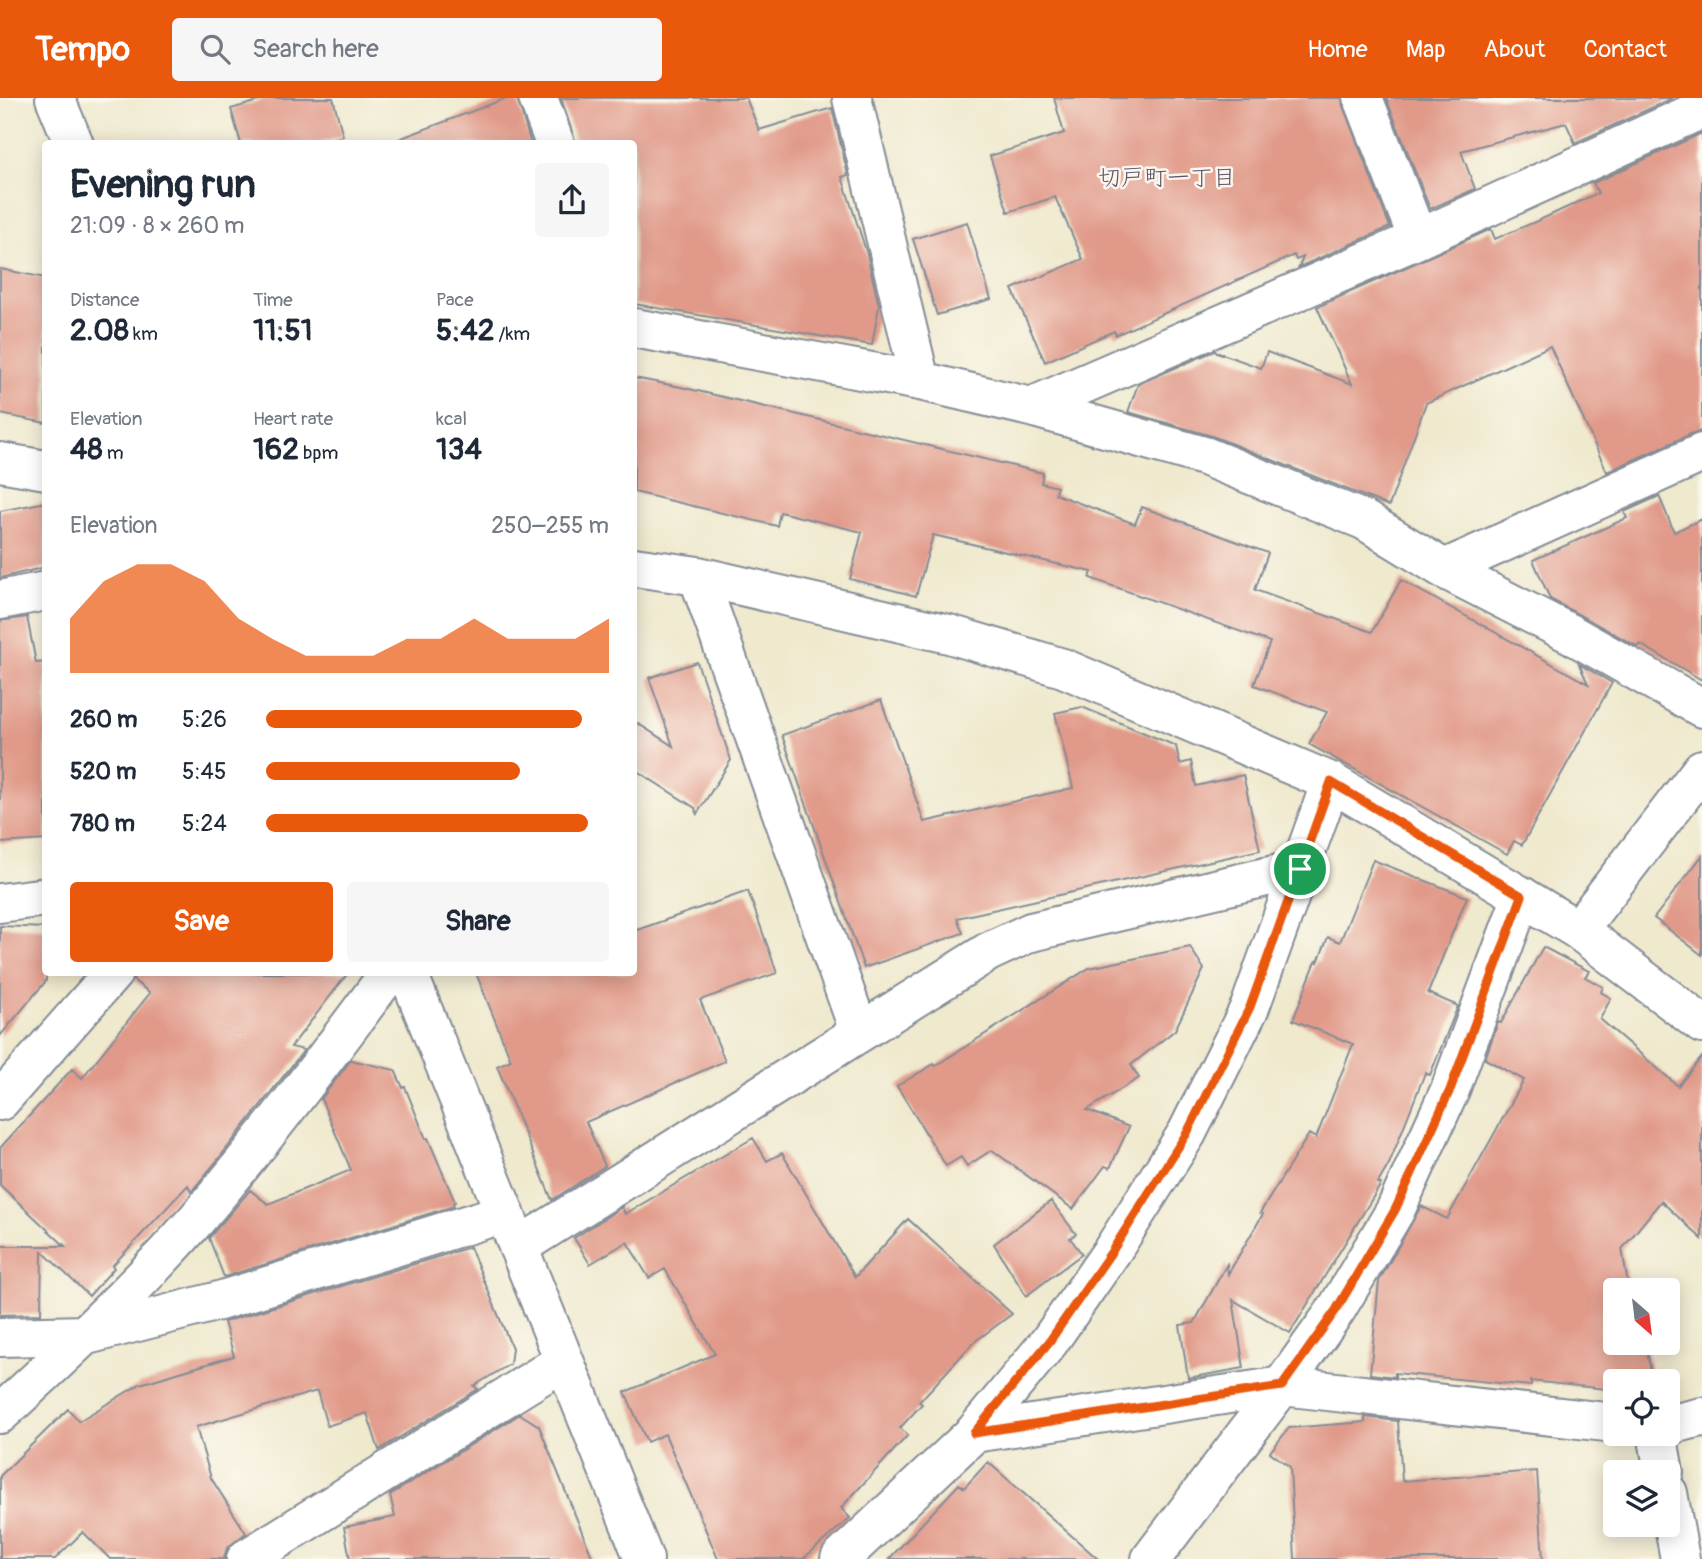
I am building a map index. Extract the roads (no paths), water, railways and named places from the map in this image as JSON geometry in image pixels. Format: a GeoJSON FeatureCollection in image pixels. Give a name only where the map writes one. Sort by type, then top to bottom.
{"type":"FeatureCollection","features":[{"type":"Feature","properties":{"kind":"street"},"geometry":{"type":"LineString","coordinates":[[55,98],[72,140]]}},
{"type":"Feature","properties":{"kind":"street"},"geometry":{"type":"LineString","coordinates":[[538,98],[554,140]]}},
{"type":"Feature","properties":{"kind":"street"},"geometry":{"type":"LineString","coordinates":[[852,98],[920,381]]}},
{"type":"Feature","properties":{"kind":"street"},"geometry":{"type":"LineString","coordinates":[[1363,98],[1418,239]]}},
{"type":"Feature","properties":{"kind":"street"},"geometry":{"type":"LineString","coordinates":[[1031,407],[1418,239],[1702,109]]}},
{"type":"Feature","properties":{"kind":"street"},"geometry":{"type":"LineString","coordinates":[[637,329],[920,381],[1031,407],[1204,456],[1364,520],[1444,569],[1702,708]]}},
{"type":"Feature","properties":{"kind":"street"},"geometry":{"type":"LineString","coordinates":[[1444,569],[1702,453]]}},
{"type":"Feature","properties":{"kind":"street"},"geometry":{"type":"LineString","coordinates":[[0,462],[42,469]]}},
{"type":"Feature","properties":{"kind":"street"},"geometry":{"type":"LineString","coordinates":[[637,567],[698,576],[949,634],[1063,668],[1331,782],[1578,930],[1702,1024]]}},
{"type":"Feature","properties":{"kind":"street"},"geometry":{"type":"LineString","coordinates":[[698,576],[859,1031]]}},
{"type":"Feature","properties":{"kind":"street"},"geometry":{"type":"LineString","coordinates":[[0,600],[42,592]]}},
{"type":"Feature","properties":{"kind":"street"},"geometry":{"type":"LineString","coordinates":[[1578,930],[1702,769]]}},
{"type":"Feature","properties":{"kind":"street"},"geometry":{"type":"LineString","coordinates":[[839,1559],[974,1433],[1049,1342],[1112,1251],[1187,1133],[1250,1007],[1331,782]]}},
{"type":"Feature","properties":{"kind":"street"},"geometry":{"type":"LineString","coordinates":[[0,1337],[87,1335],[512,1230],[859,1031],[988,952],[1031,932],[1300,869]]}},
{"type":"Feature","properties":{"kind":"street"},"geometry":{"type":"LineString","coordinates":[[1151,1559],[1336,1310],[1395,1210],[1450,1090],[1522,896]]}},
{"type":"Feature","properties":{"kind":"street"},"geometry":{"type":"LineString","coordinates":[[0,903],[42,898]]}},
{"type":"Feature","properties":{"kind":"street"},"geometry":{"type":"LineString","coordinates":[[0,1101],[110,976]]}},
{"type":"Feature","properties":{"kind":"street"},"geometry":{"type":"LineString","coordinates":[[0,1414],[87,1335],[203,1211],[306,1085],[387,976]]}},
{"type":"Feature","properties":{"kind":"street"},"geometry":{"type":"LineString","coordinates":[[409,976],[644,1559]]}},
{"type":"Feature","properties":{"kind":"street"},"geometry":{"type":"LineString","coordinates":[[246,1559],[564,1361]]}},
{"type":"Feature","properties":{"kind":"street"},"geometry":{"type":"LineString","coordinates":[[974,1433],[1282,1386],[1603,1422]]}},
{"type":"Feature","properties":{"kind":"street"},"geometry":{"type":"LineString","coordinates":[[1680,1422],[1702,1417]]}},
{"type":"Feature","properties":{"kind":"street"},"geometry":{"type":"LineString","coordinates":[[1676,1537],[1680,1559]]}},
{"type":"Feature","properties":{"kind":"district","name":"切戸町一丁目"},"geometry":{"type":"Point","coordinates":[1167,177]}}]}
